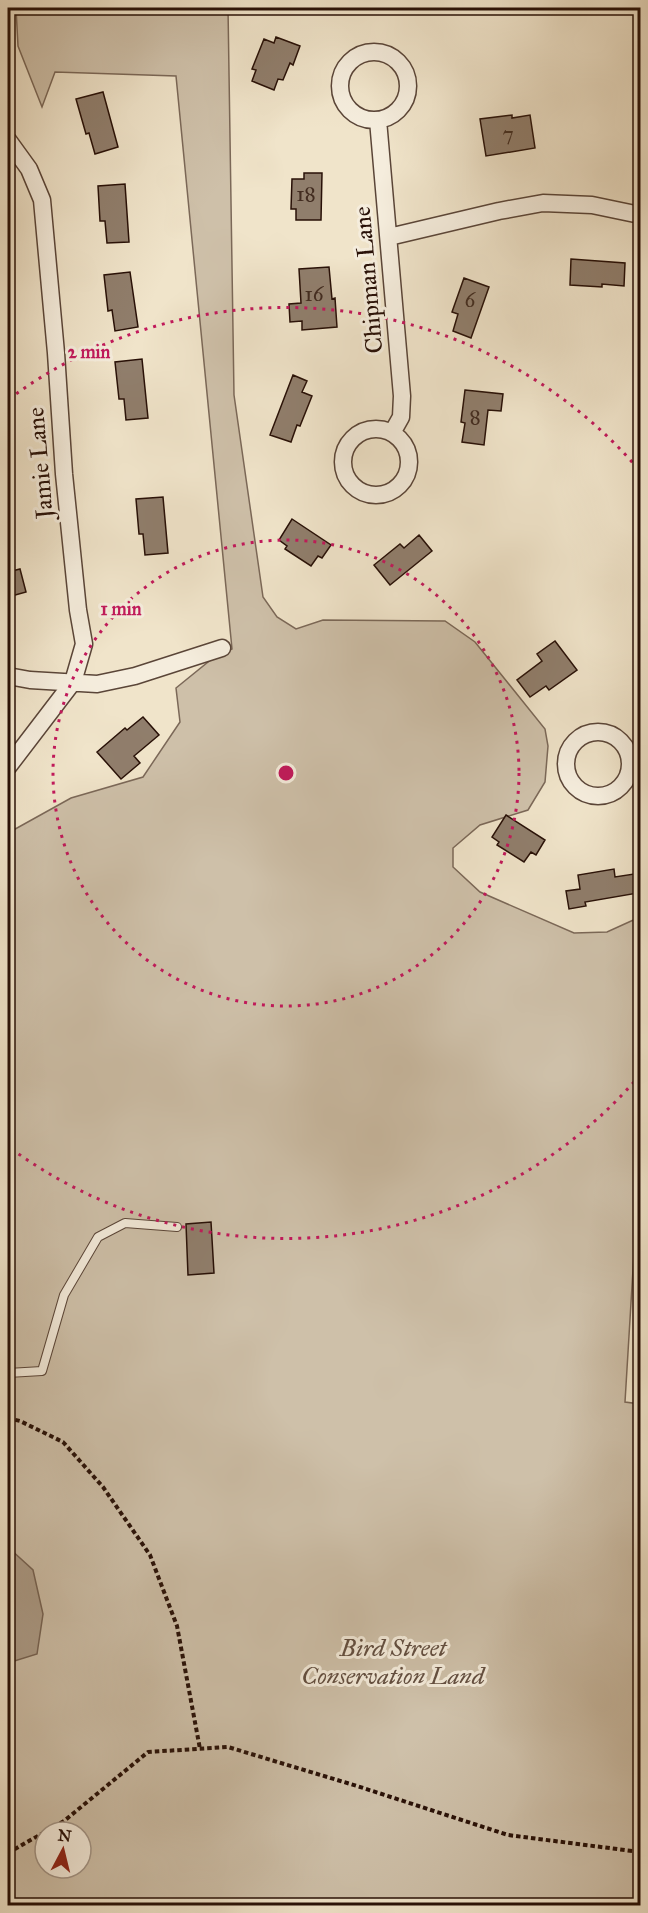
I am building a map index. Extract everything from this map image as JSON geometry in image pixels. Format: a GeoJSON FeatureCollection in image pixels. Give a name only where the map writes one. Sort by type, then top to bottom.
{"type":"FeatureCollection","features":[{"type":"Feature","properties":{"kind":"street"},"geometry":{"type":"LineString","coordinates":[[371,52],[385,53],[397,60],[405,70],[409,83],[407,96],[401,108],[390,116],[378,120],[364,119],[352,112],[344,102],[340,89],[342,76],[348,64],[358,56],[371,52]]}},
{"type":"Feature","properties":{"kind":"street","name":"Chipman Lane"},"geometry":{"type":"LineString","coordinates":[[378,120],[402,396],[401,417],[392,433]]}},
{"type":"Feature","properties":{"kind":"street","name":"Jamie Lane"},"geometry":{"type":"LineString","coordinates":[[8,140],[28,169],[42,200],[64,474],[78,610],[84,644],[73,682]]}},
{"type":"Feature","properties":{"kind":"street"},"geometry":{"type":"LineString","coordinates":[[389,237],[543,203],[592,205],[640,215]]}},
{"type":"Feature","properties":{"kind":"street"},"geometry":{"type":"LineString","coordinates":[[8,675],[30,680],[97,684],[135,676],[222,648]]}},
{"type":"Feature","properties":{"kind":"street"},"geometry":{"type":"LineString","coordinates":[[8,767],[73,682]]}},
{"type":"Feature","properties":{"kind":"lane"},"geometry":{"type":"LineString","coordinates":[[8,1373],[42,1371],[64,1295],[98,1237],[125,1223],[177,1227]]}},
{"type":"Feature","properties":{"kind":"path"},"geometry":{"type":"LineString","coordinates":[[8,1418],[20,1421],[63,1442],[103,1487],[150,1555],[177,1626],[200,1749]]}},
{"type":"Feature","properties":{"kind":"path"},"geometry":{"type":"LineString","coordinates":[[8,1853],[64,1821],[148,1752],[228,1747],[357,1786],[508,1836],[640,1852]]}},
{"type":"Feature","properties":{"kind":"green space","name":"Bird Street Conservation Land"},"geometry":{"type":"Polygon","coordinates":[[[16,8],[228,8],[234,395],[263,597],[277,617],[296,629],[323,620],[445,621],[475,642],[545,729],[548,746],[545,782],[528,810],[480,825],[453,848],[453,867],[480,892],[574,933],[607,932],[640,917],[640,1235],[634,1253],[625,1402],[640,1404],[640,1905],[8,1905],[8,833],[71,798],[143,777],[180,722],[176,688],[218,654],[232,649],[176,76],[55,72],[42,107],[18,46],[16,8]]]}},
{"type":"Feature","properties":{"kind":"shaded area"},"geometry":{"type":"Polygon","coordinates":[[[8,1540],[9,1548],[33,1570],[43,1614],[37,1654],[8,1663],[8,1540]]]}},
{"type":"Feature","properties":{"kind":"building"},"geometry":{"type":"Polygon","coordinates":[[[276,37],[300,46],[293,65],[290,63],[283,80],[278,79],[274,90],[252,81],[256,70],[252,69],[264,39],[274,43],[276,37]]]}},
{"type":"Feature","properties":{"kind":"building"},"geometry":{"type":"Polygon","coordinates":[[[103,92],[118,147],[95,154],[89,133],[86,134],[76,99],[103,92]]]}},
{"type":"Feature","properties":{"kind":"building"},"geometry":{"type":"Polygon","coordinates":[[[512,115],[512,118],[530,115],[535,148],[486,156],[480,119],[512,115]]]}},
{"type":"Feature","properties":{"kind":"building"},"geometry":{"type":"Polygon","coordinates":[[[304,173],[322,173],[321,220],[296,220],[296,209],[291,209],[292,179],[304,179],[304,173]]]}},
{"type":"Feature","properties":{"kind":"building"},"geometry":{"type":"Polygon","coordinates":[[[125,184],[129,242],[107,243],[105,221],[100,221],[98,186],[125,184]]]}},
{"type":"Feature","properties":{"kind":"building"},"geometry":{"type":"Polygon","coordinates":[[[571,259],[625,263],[624,286],[570,285],[571,259]]]}},
{"type":"Feature","properties":{"kind":"building"},"geometry":{"type":"Polygon","coordinates":[[[329,267],[332,299],[335,298],[337,327],[302,330],[302,321],[290,322],[289,304],[301,303],[299,269],[329,267]]]}},
{"type":"Feature","properties":{"kind":"building"},"geometry":{"type":"Polygon","coordinates":[[[130,272],[138,327],[115,331],[112,310],[108,311],[104,275],[130,272]]]}},
{"type":"Feature","properties":{"kind":"building"},"geometry":{"type":"Polygon","coordinates":[[[464,278],[489,287],[471,338],[453,331],[458,314],[452,312],[464,278]]]}},
{"type":"Feature","properties":{"kind":"building"},"geometry":{"type":"Polygon","coordinates":[[[142,359],[148,418],[126,420],[124,399],[119,399],[115,362],[142,359]]]}},
{"type":"Feature","properties":{"kind":"building"},"geometry":{"type":"Polygon","coordinates":[[[293,375],[307,381],[302,392],[312,396],[291,442],[270,435],[293,375]]]}},
{"type":"Feature","properties":{"kind":"building"},"geometry":{"type":"Polygon","coordinates":[[[465,390],[503,394],[501,411],[488,410],[484,445],[462,442],[465,423],[461,422],[465,390]]]}},
{"type":"Feature","properties":{"kind":"building"},"geometry":{"type":"Polygon","coordinates":[[[163,497],[168,553],[145,555],[143,534],[139,534],[136,499],[163,497]]]}},
{"type":"Feature","properties":{"kind":"building"},"geometry":{"type":"Polygon","coordinates":[[[292,519],[331,545],[322,558],[318,556],[311,566],[285,549],[287,546],[279,540],[292,519]]]}},
{"type":"Feature","properties":{"kind":"building"},"geometry":{"type":"Polygon","coordinates":[[[419,535],[432,551],[390,585],[374,565],[400,544],[404,548],[419,535]]]}},
{"type":"Feature","properties":{"kind":"building"},"geometry":{"type":"Polygon","coordinates":[[[20,569],[26,592],[8,597],[8,572],[20,569]]]}},
{"type":"Feature","properties":{"kind":"building"},"geometry":{"type":"Polygon","coordinates":[[[555,641],[577,670],[549,690],[546,686],[530,697],[517,680],[542,661],[537,654],[555,641]]]}},
{"type":"Feature","properties":{"kind":"building"},"geometry":{"type":"Polygon","coordinates":[[[143,717],[159,735],[134,756],[140,763],[121,779],[97,752],[125,728],[127,730],[143,717]]]}},
{"type":"Feature","properties":{"kind":"building"},"geometry":{"type":"Polygon","coordinates":[[[506,815],[545,840],[536,855],[531,852],[524,862],[497,845],[499,842],[492,837],[506,815]]]}},
{"type":"Feature","properties":{"kind":"building"},"geometry":{"type":"Polygon","coordinates":[[[614,869],[615,877],[634,874],[638,893],[585,902],[586,906],[569,909],[566,891],[580,889],[578,875],[614,869]]]}},
{"type":"Feature","properties":{"kind":"building"},"geometry":{"type":"Polygon","coordinates":[[[211,1222],[214,1273],[188,1275],[186,1224],[211,1222]]]}}]}
